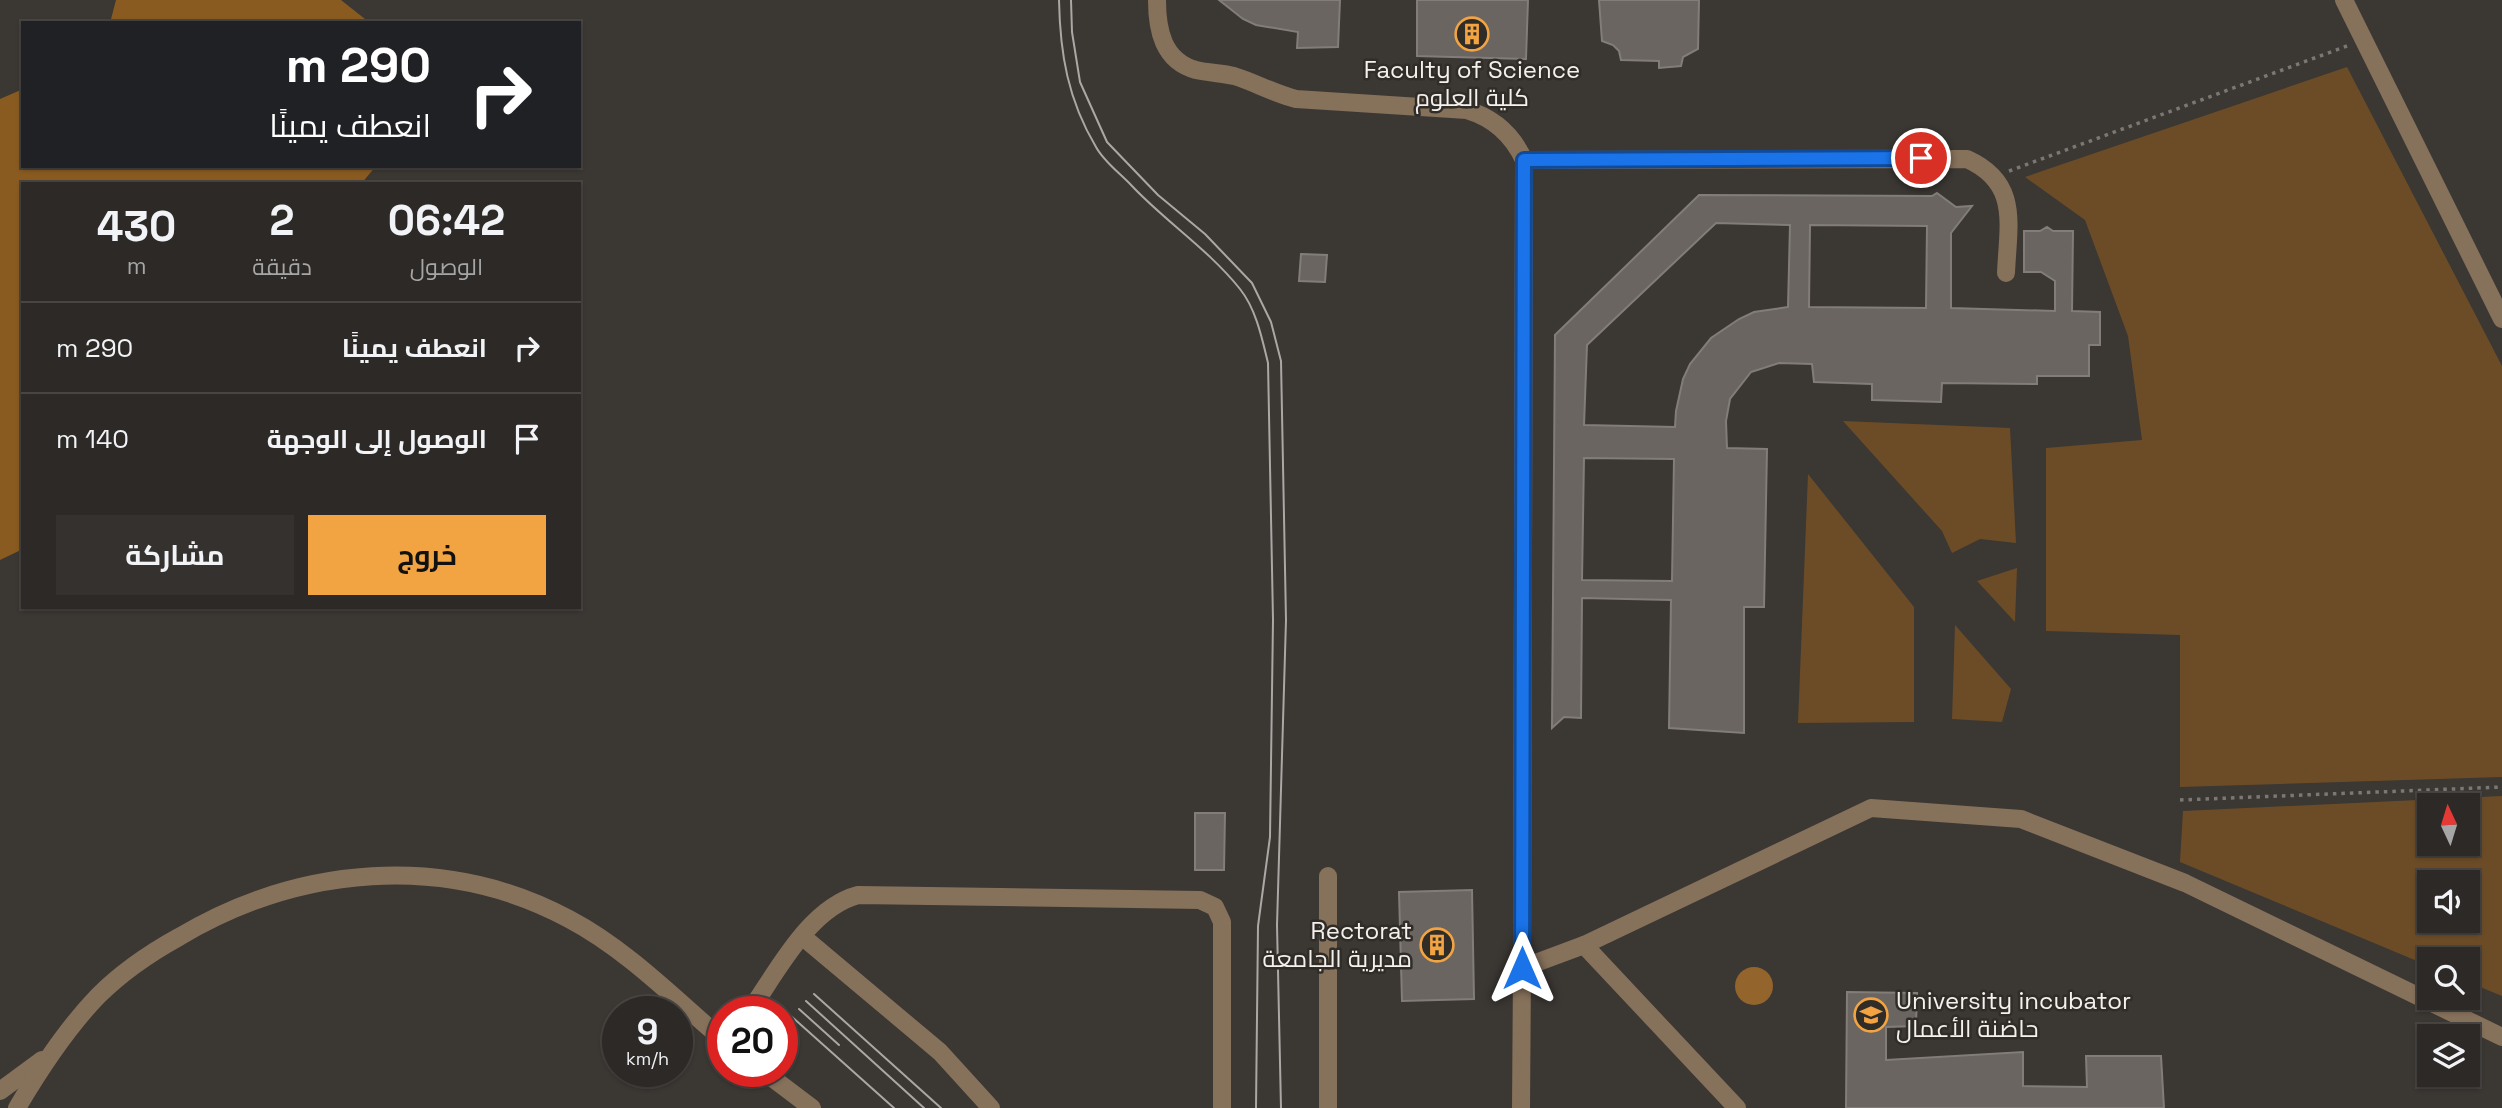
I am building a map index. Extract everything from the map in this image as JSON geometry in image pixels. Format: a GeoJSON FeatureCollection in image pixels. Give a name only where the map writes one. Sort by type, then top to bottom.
{"type":"FeatureCollection","features":[{"type":"Feature","properties":{"kind":"street"},"geometry":{"type":"LineString","coordinates":[[1157,0],[1158,29],[1163,42],[1170,53],[1192,69],[1234,76],[1296,99],[1467,110],[1480,114],[1502,128],[1519,148],[1524,160],[1521,1108]]}},
{"type":"Feature","properties":{"kind":"street"},"geometry":{"type":"LineString","coordinates":[[2344,0],[2502,319]]}},
{"type":"Feature","properties":{"kind":"street"},"geometry":{"type":"LineString","coordinates":[[1524,160],[1967,159],[1986,167],[1999,182],[2007,200],[2007,272]]}},
{"type":"Feature","properties":{"kind":"street"},"geometry":{"type":"LineString","coordinates":[[1522,968],[1584,945],[1871,808],[2021,819],[2185,883],[2502,1037]]}},
{"type":"Feature","properties":{"kind":"street"},"geometry":{"type":"LineString","coordinates":[[16,1108],[55,1048],[98,996],[150,954],[207,920],[268,895],[320,882],[393,874],[454,879],[514,894],[569,919],[620,953],[707,1026]]}},
{"type":"Feature","properties":{"kind":"street"},"geometry":{"type":"LineString","coordinates":[[1328,876],[1328,1108]]}},
{"type":"Feature","properties":{"kind":"street"},"geometry":{"type":"LineString","coordinates":[[761,996],[827,908],[847,898],[869,893],[1208,902],[1219,912],[1222,922],[1222,1108]]}},
{"type":"Feature","properties":{"kind":"street"},"geometry":{"type":"LineString","coordinates":[[803,937],[940,1052],[991,1108]]}},
{"type":"Feature","properties":{"kind":"street"},"geometry":{"type":"LineString","coordinates":[[1584,945],[1737,1108]]}},
{"type":"Feature","properties":{"kind":"street"},"geometry":{"type":"LineString","coordinates":[[0,1091],[55,1048]]}},
{"type":"Feature","properties":{"kind":"street"},"geometry":{"type":"LineString","coordinates":[[784,1087],[812,1108]]}},
{"type":"Feature","properties":{"kind":"path"},"geometry":{"type":"LineString","coordinates":[[1994,176],[2364,40]]}},
{"type":"Feature","properties":{"kind":"path"},"geometry":{"type":"LineString","coordinates":[[2180,800],[2502,787]]}},
{"type":"Feature","properties":{"kind":"shaded area"},"geometry":{"type":"Polygon","coordinates":[[[116,0],[341,0],[367,21],[111,21],[116,0]]]}},
{"type":"Feature","properties":{"kind":"shaded area"},"geometry":{"type":"Polygon","coordinates":[[[2347,67],[2502,366],[2502,777],[2180,787],[2180,635],[2046,631],[2046,448],[2142,440],[2128,336],[2085,220],[2025,177],[2347,67]]]}},
{"type":"Feature","properties":{"kind":"shaded area"},"geometry":{"type":"Polygon","coordinates":[[[21,90],[21,168],[374,168],[363,182],[21,182],[21,550],[0,560],[0,99],[21,90]]]}},
{"type":"Feature","properties":{"kind":"shaded area"},"geometry":{"type":"Polygon","coordinates":[[[1843,421],[2010,428],[2016,543],[1980,539],[1952,553],[1942,531],[1843,421]]]}},
{"type":"Feature","properties":{"kind":"shaded area"},"geometry":{"type":"Polygon","coordinates":[[[1808,474],[1914,607],[1914,722],[1798,723],[1808,474]]]}},
{"type":"Feature","properties":{"kind":"shaded area"},"geometry":{"type":"Polygon","coordinates":[[[2017,568],[2015,622],[1977,581],[2017,568]]]}},
{"type":"Feature","properties":{"kind":"shaded area"},"geometry":{"type":"Polygon","coordinates":[[[1955,625],[2011,689],[2002,722],[1952,719],[1955,625]]]}},
{"type":"Feature","properties":{"kind":"shaded area"},"geometry":{"type":"Polygon","coordinates":[[[2502,796],[2502,996],[2480,987],[2480,947],[2417,947],[2417,961],[2180,862],[2183,811],[2417,800],[2417,856],[2480,856],[2480,797],[2502,796]]]}},
{"type":"Feature","properties":{"kind":"shaded area"},"geometry":{"type":"Polygon","coordinates":[[[1754,967],[1768,972],[1773,986],[1768,1000],[1754,1005],[1740,1000],[1735,986],[1740,972],[1754,967]]]}},
{"type":"Feature","properties":{"kind":"building","name":"Faculty of Science كلية العلوم"},"geometry":{"type":"Polygon","coordinates":[[[1219,0],[1340,0],[1338,47],[1297,48],[1298,32],[1256,25],[1243,19],[1219,0]]]}},
{"type":"Feature","properties":{"kind":"building"},"geometry":{"type":"Polygon","coordinates":[[[1417,0],[1528,0],[1526,59],[1417,56],[1417,0]]]}},
{"type":"Feature","properties":{"kind":"building"},"geometry":{"type":"Polygon","coordinates":[[[1599,0],[1699,0],[1698,49],[1683,57],[1681,66],[1659,68],[1659,61],[1621,60],[1619,51],[1613,45],[1602,41],[1599,0]]]}},
{"type":"Feature","properties":{"kind":"building"},"geometry":{"type":"Polygon","coordinates":[[[1937,193],[1956,207],[1972,206],[1951,233],[1951,308],[2055,311],[2055,281],[2041,272],[2024,272],[2024,231],[2040,231],[2047,227],[2053,231],[2073,231],[2072,311],[2100,312],[2100,345],[2089,345],[2089,376],[2037,376],[2037,384],[1942,383],[1941,402],[1872,400],[1872,384],[1814,382],[1812,364],[1779,363],[1751,372],[1730,399],[1726,421],[1727,448],[1767,449],[1764,607],[1744,607],[1744,733],[1669,728],[1671,600],[1582,598],[1581,718],[1564,717],[1552,728],[1555,335],[1699,195],[1932,196],[1937,193]],[[1716,223],[1587,345],[1584,425],[1675,427],[1683,379],[1690,364],[1711,338],[1754,312],[1788,307],[1790,225],[1716,223]],[[1810,225],[1809,307],[1926,308],[1927,226],[1810,225]],[[1584,458],[1582,580],[1672,581],[1674,459],[1584,458]]]}},
{"type":"Feature","properties":{"kind":"building"},"geometry":{"type":"Polygon","coordinates":[[[1301,254],[1327,255],[1325,282],[1299,281],[1301,254]]]}},
{"type":"Feature","properties":{"kind":"building"},"geometry":{"type":"Polygon","coordinates":[[[1195,813],[1225,813],[1224,870],[1195,870],[1195,813]]]}},
{"type":"Feature","properties":{"kind":"building","name":"Rectorat مديرية الجامعة"},"geometry":{"type":"Polygon","coordinates":[[[1472,890],[1474,999],[1402,1001],[1399,892],[1472,890]]]}},
{"type":"Feature","properties":{"kind":"building"},"geometry":{"type":"Polygon","coordinates":[[[1847,992],[1917,993],[1916,1026],[1886,1027],[1886,1060],[2023,1052],[2023,1086],[2087,1087],[2086,1056],[2161,1056],[2164,1108],[1846,1108],[1847,992]]]}},
{"type":"Feature","properties":{"kind":"tram line"},"geometry":{"type":"LineString","coordinates":[[1059,0],[1067,76],[1079,112],[1096,147],[1113,168],[1215,262],[1240,289],[1254,315],[1268,363],[1273,620],[1270,837],[1258,926],[1256,1108]]}},
{"type":"Feature","properties":{"kind":"tram line"},"geometry":{"type":"LineString","coordinates":[[1071,0],[1072,32],[1080,82],[1107,142],[1158,195],[1205,234],[1252,283],[1271,322],[1281,361],[1286,620],[1277,925],[1281,1108]]}},
{"type":"Feature","properties":{"kind":"tram line"},"geometry":{"type":"LineString","coordinates":[[814,994],[941,1108]]}},
{"type":"Feature","properties":{"kind":"tram line"},"geometry":{"type":"LineString","coordinates":[[806,1001],[924,1108]]}},
{"type":"Feature","properties":{"kind":"tram line"},"geometry":{"type":"LineString","coordinates":[[799,1009],[839,1045]]}},
{"type":"Feature","properties":{"kind":"tram line"},"geometry":{"type":"LineString","coordinates":[[798,1022],[894,1108]]}},
{"type":"Feature","properties":{"kind":"place","name":"Faculty of Science كلية العلوم"},"geometry":{"type":"Point","coordinates":[1472,34]}},
{"type":"Feature","properties":{"kind":"place","name":"Rectorat مديرية الجامعة"},"geometry":{"type":"Point","coordinates":[1437,945]}},
{"type":"Feature","properties":{"kind":"place","name":"University incubator حاضنة الأعمال"},"geometry":{"type":"Point","coordinates":[1871,1015]}},
{"type":"Feature","properties":{"kind":"route"},"geometry":{"type":"LineString","coordinates":[[1522,968],[1524,160],[1921,158]]}}]}
